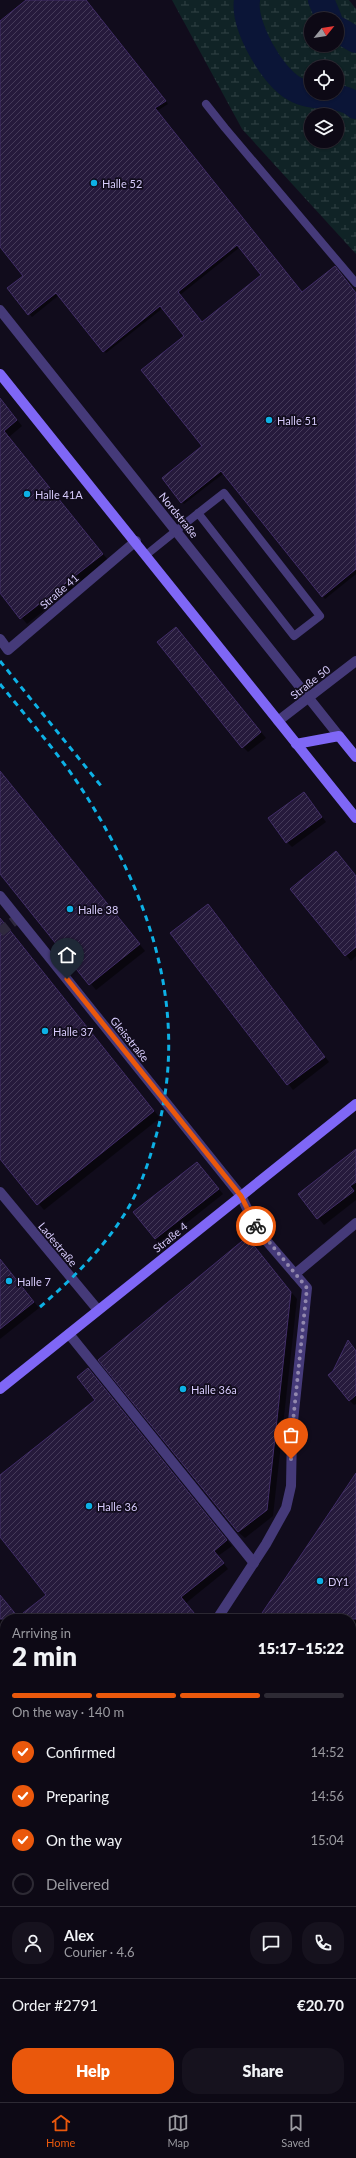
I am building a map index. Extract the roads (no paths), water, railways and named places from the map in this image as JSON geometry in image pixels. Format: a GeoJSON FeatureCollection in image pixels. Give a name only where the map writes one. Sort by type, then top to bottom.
{"type":"FeatureCollection","features":[{"type":"Feature","properties":{"kind":"street","name":"Nordstraße"},"geometry":{"type":"LineString","coordinates":[[0,310],[356,757]]}},
{"type":"Feature","properties":{"kind":"street"},"geometry":{"type":"LineString","coordinates":[[0,374],[136,541],[278,722],[356,818]]}},
{"type":"Feature","properties":{"kind":"street","name":"Straße 41"},"geometry":{"type":"LineString","coordinates":[[0,639],[8,650],[136,541]]}},
{"type":"Feature","properties":{"kind":"street","name":"Straße 50"},"geometry":{"type":"LineString","coordinates":[[278,722],[356,661]]}},
{"type":"Feature","properties":{"kind":"street"},"geometry":{"type":"LineString","coordinates":[[296,744],[339,736]]}},
{"type":"Feature","properties":{"kind":"street","name":"Gleisstraße"},"geometry":{"type":"LineString","coordinates":[[0,896],[241,1196],[258,1231],[307,1288],[292,1431],[291,1486],[286,1508],[266,1544],[220,1614]]}},
{"type":"Feature","properties":{"kind":"street","name":"Straße 4"},"geometry":{"type":"LineString","coordinates":[[0,1389],[356,1104]]}},
{"type":"Feature","properties":{"kind":"street","name":"Ladestraße"},"geometry":{"type":"LineString","coordinates":[[0,1192],[98,1310]]}},
{"type":"Feature","properties":{"kind":"street"},"geometry":{"type":"LineString","coordinates":[[295,1274],[356,1223]]}},
{"type":"Feature","properties":{"kind":"street"},"geometry":{"type":"LineString","coordinates":[[69,1334],[254,1563]]}},
{"type":"Feature","properties":{"kind":"lane"},"geometry":{"type":"LineString","coordinates":[[206,104],[356,283]]}},
{"type":"Feature","properties":{"kind":"lane"},"geometry":{"type":"LineString","coordinates":[[146,555],[198,513],[224,493],[320,616],[294,636],[198,513]]}},
{"type":"Feature","properties":{"kind":"waterway"},"geometry":{"type":"LineString","coordinates":[[247,0],[247,11],[254,36],[277,74],[286,83],[302,92],[343,99],[356,106]]}},
{"type":"Feature","properties":{"kind":"waterway"},"geometry":{"type":"LineString","coordinates":[[321,0],[326,12]]}},
{"type":"Feature","properties":{"kind":"waterway"},"geometry":{"type":"LineString","coordinates":[[344,33],[356,40]]}},
{"type":"Feature","properties":{"kind":"tunnel"},"geometry":{"type":"LineString","coordinates":[[0,932],[18,918]]}},
{"type":"Feature","properties":{"kind":"railway"},"geometry":{"type":"LineString","coordinates":[[0,661],[102,787]]}},
{"type":"Feature","properties":{"kind":"railway"},"geometry":{"type":"LineString","coordinates":[[0,684],[65,765],[85,794],[109,834],[129,876],[146,918],[159,961],[167,1006],[169,1051],[165,1096],[154,1143],[142,1180],[129,1207],[106,1241],[75,1275],[40,1307]]}},
{"type":"Feature","properties":{"kind":"place","name":"Halle 52"},"geometry":{"type":"Point","coordinates":[94,183]}},
{"type":"Feature","properties":{"kind":"place","name":"Halle 51"},"geometry":{"type":"Point","coordinates":[269,420]}},
{"type":"Feature","properties":{"kind":"place","name":"Halle 41A"},"geometry":{"type":"Point","coordinates":[27,494]}},
{"type":"Feature","properties":{"kind":"place","name":"Halle 38"},"geometry":{"type":"Point","coordinates":[70,909]}},
{"type":"Feature","properties":{"kind":"place","name":"Halle 37"},"geometry":{"type":"Point","coordinates":[45,1031]}},
{"type":"Feature","properties":{"kind":"place","name":"Halle 7"},"geometry":{"type":"Point","coordinates":[9,1281]}},
{"type":"Feature","properties":{"kind":"place","name":"Halle 36a"},"geometry":{"type":"Point","coordinates":[183,1389]}},
{"type":"Feature","properties":{"kind":"place","name":"Halle 36"},"geometry":{"type":"Point","coordinates":[89,1506]}},
{"type":"Feature","properties":{"kind":"place","name":"DY1"},"geometry":{"type":"Point","coordinates":[320,1581]}}]}
